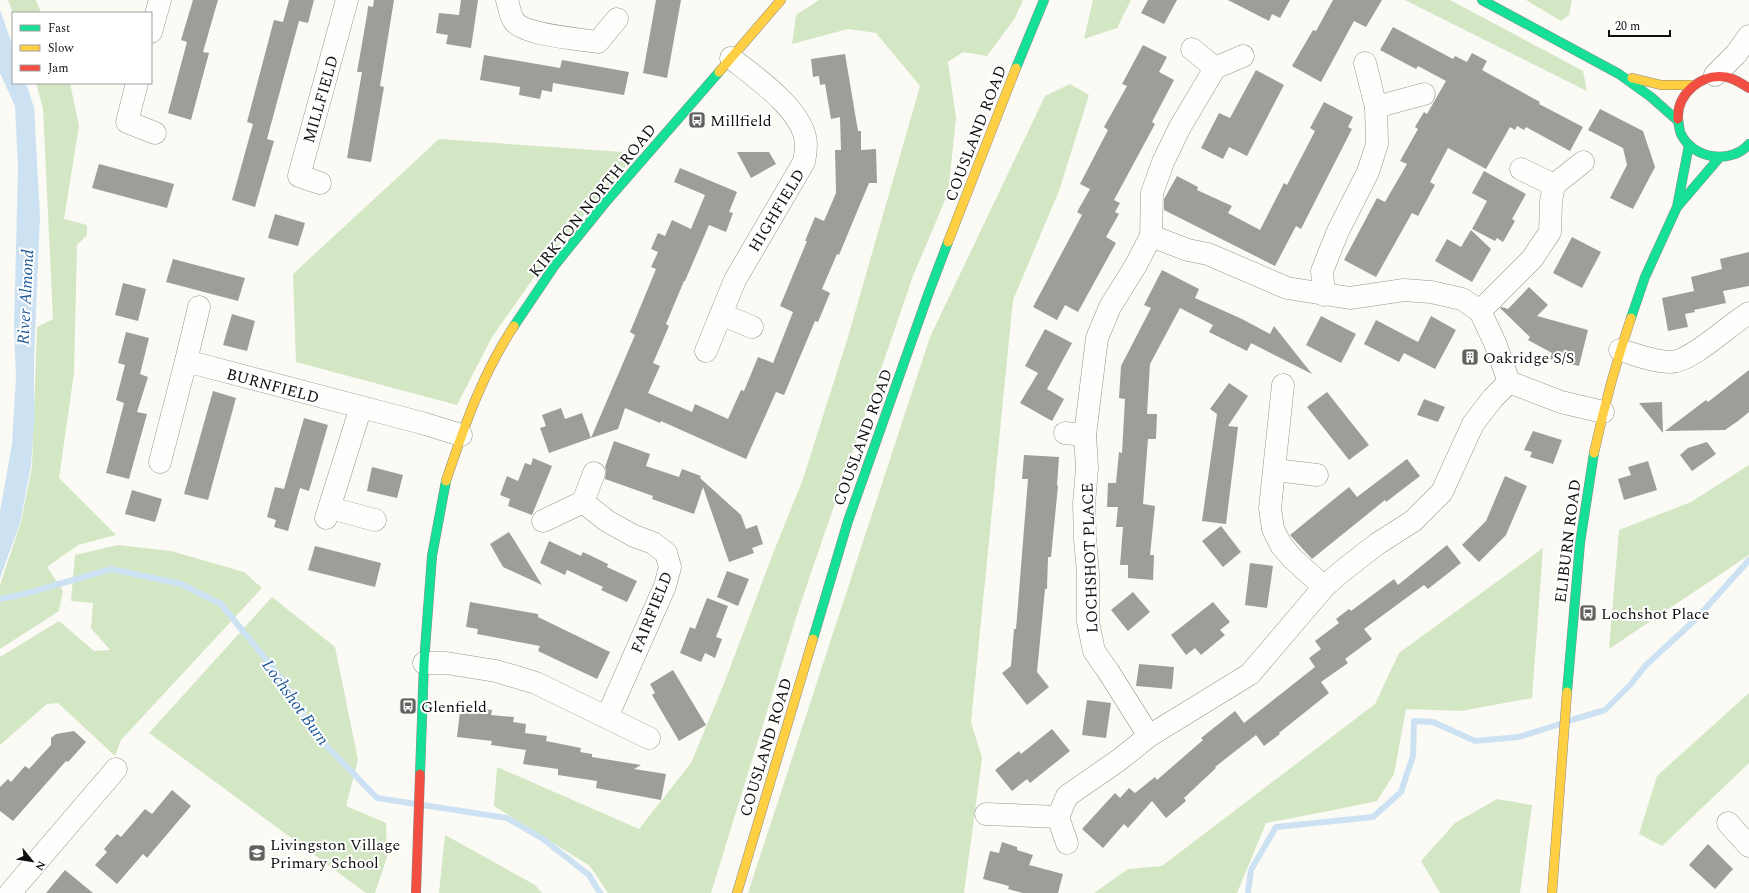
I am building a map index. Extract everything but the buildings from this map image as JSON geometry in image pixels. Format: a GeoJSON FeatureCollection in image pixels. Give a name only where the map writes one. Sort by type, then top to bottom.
{"type":"FeatureCollection","features":[{"type":"Feature","properties":{"kind":"main road","name":"KIRKTON NORTH ROAD"},"geometry":{"type":"LineString","coordinates":[[416,893],[424,663],[432,556],[444,486],[461,435],[479,389],[505,340],[555,265],[605,203],[781,0]]}},
{"type":"Feature","properties":{"kind":"main road","name":"COUSLAND ROAD"},"geometry":{"type":"LineString","coordinates":[[737,893],[848,521],[929,292],[1013,75],[1044,0]]}},
{"type":"Feature","properties":{"kind":"main road"},"geometry":{"type":"LineString","coordinates":[[1482,0],[1619,74],[1651,97],[1678,121]]}},
{"type":"Feature","properties":{"kind":"main road"},"geometry":{"type":"LineString","coordinates":[[1619,74],[1661,85],[1692,85]]}},
{"type":"Feature","properties":{"kind":"main road"},"geometry":{"type":"LineString","coordinates":[[1748,148],[1729,157],[1719,158],[1703,155],[1689,145],[1684,138],[1678,121],[1680,102],[1692,85],[1702,79],[1715,75],[1728,76],[1740,81],[1749,88]]}},
{"type":"Feature","properties":{"kind":"main road","name":"ELIBURN ROAD"},"geometry":{"type":"LineString","coordinates":[[1552,893],[1558,832],[1570,649],[1580,543],[1593,458],[1603,412],[1620,350],[1646,277],[1677,207],[1689,145]]}},
{"type":"Feature","properties":{"kind":"main road","name":"ELIBURN ROAD"},"geometry":{"type":"LineString","coordinates":[[1677,207],[1719,158]]}},
{"type":"Feature","properties":{"kind":"street"},"geometry":{"type":"LineString","coordinates":[[152,28],[160,0]]}},
{"type":"Feature","properties":{"kind":"street","name":"MILLFIELD"},"geometry":{"type":"LineString","coordinates":[[320,183],[299,176],[347,0]]}},
{"type":"Feature","properties":{"kind":"street"},"geometry":{"type":"LineString","coordinates":[[507,0],[513,20],[519,26],[533,32],[598,42],[617,19]]}},
{"type":"Feature","properties":{"kind":"street"},"geometry":{"type":"LineString","coordinates":[[1715,75],[1736,54],[1749,36]]}},
{"type":"Feature","properties":{"kind":"street"},"geometry":{"type":"LineString","coordinates":[[1192,49],[1215,68]]}},
{"type":"Feature","properties":{"kind":"street"},"geometry":{"type":"LineString","coordinates":[[1243,56],[1215,68],[1180,127],[1152,193],[1151,236],[1188,250],[1208,254],[1286,288],[1350,298],[1404,290],[1431,292],[1462,299],[1480,311],[1495,342],[1509,382],[1561,402],[1603,412]]}},
{"type":"Feature","properties":{"kind":"street","name":"HIGHFIELD"},"geometry":{"type":"LineString","coordinates":[[706,351],[735,280],[804,162],[806,144],[802,128],[793,114],[764,85],[731,58]]}},
{"type":"Feature","properties":{"kind":"street"},"geometry":{"type":"LineString","coordinates":[[1324,294],[1322,271],[1338,231],[1368,172],[1377,144],[1376,107],[1365,63]]}},
{"type":"Feature","properties":{"kind":"street"},"geometry":{"type":"LineString","coordinates":[[137,84],[126,122],[155,133]]}},
{"type":"Feature","properties":{"kind":"street"},"geometry":{"type":"LineString","coordinates":[[1376,107],[1424,94]]}},
{"type":"Feature","properties":{"kind":"street"},"geometry":{"type":"LineString","coordinates":[[1480,311],[1532,260],[1550,232],[1551,201],[1554,185],[1583,162]]}},
{"type":"Feature","properties":{"kind":"street"},"geometry":{"type":"LineString","coordinates":[[1521,169],[1554,185]]}},
{"type":"Feature","properties":{"kind":"street","name":"LOCHSHOT PLACE"},"geometry":{"type":"LineString","coordinates":[[1148,736],[1094,651],[1088,622],[1088,573],[1084,504],[1086,468],[1075,434],[1097,338],[1110,307],[1136,265],[1151,236]]}},
{"type":"Feature","properties":{"kind":"street"},"geometry":{"type":"LineString","coordinates":[[160,462],[199,307]]}},
{"type":"Feature","properties":{"kind":"street"},"geometry":{"type":"LineString","coordinates":[[1620,350],[1658,361],[1673,362],[1691,356],[1737,320],[1749,313]]}},
{"type":"Feature","properties":{"kind":"street"},"geometry":{"type":"LineString","coordinates":[[721,314],[752,327]]}},
{"type":"Feature","properties":{"kind":"street","name":"BURNFIELD"},"geometry":{"type":"LineString","coordinates":[[186,362],[422,423],[461,435]]}},
{"type":"Feature","properties":{"kind":"street"},"geometry":{"type":"LineString","coordinates":[[1068,843],[1058,817],[1067,796],[1119,760],[1148,736],[1250,674],[1324,587],[1377,544],[1413,522],[1442,492],[1474,424],[1493,398],[1509,382]]}},
{"type":"Feature","properties":{"kind":"street"},"geometry":{"type":"LineString","coordinates":[[1283,385],[1270,508],[1273,529],[1281,545],[1293,559],[1324,587]]}},
{"type":"Feature","properties":{"kind":"street"},"geometry":{"type":"LineString","coordinates":[[361,407],[328,513],[375,520]]}},
{"type":"Feature","properties":{"kind":"street"},"geometry":{"type":"LineString","coordinates":[[1275,470],[1316,475]]}},
{"type":"Feature","properties":{"kind":"street"},"geometry":{"type":"LineString","coordinates":[[544,521],[583,502],[594,473]]}},
{"type":"Feature","properties":{"kind":"street","name":"FAIRFIELD"},"geometry":{"type":"LineString","coordinates":[[583,502],[607,521],[634,536],[653,543],[666,553],[670,567],[665,586],[607,717]]}},
{"type":"Feature","properties":{"kind":"street"},"geometry":{"type":"LineString","coordinates":[[424,663],[446,663],[496,671],[536,683],[649,738]]}},
{"type":"Feature","properties":{"kind":"street"},"geometry":{"type":"LineString","coordinates":[[10,893],[116,769]]}},
{"type":"Feature","properties":{"kind":"street"},"geometry":{"type":"LineString","coordinates":[[986,814],[1058,817]]}},
{"type":"Feature","properties":{"kind":"street"},"geometry":{"type":"LineString","coordinates":[[1728,823],[1749,846]]}},
{"type":"Feature","properties":{"kind":"green space"},"geometry":{"type":"Polygon","coordinates":[[[8,0],[36,0],[41,12],[13,12],[8,0]]]}},
{"type":"Feature","properties":{"kind":"green space"},"geometry":{"type":"Polygon","coordinates":[[[819,0],[1023,0],[1015,18],[987,56],[963,52],[948,62],[956,118],[948,193],[913,276],[800,605],[711,893],[608,893],[590,866],[494,806],[497,767],[639,829],[691,763],[725,681],[803,479],[848,337],[920,86],[876,33],[848,29],[792,44],[796,15],[819,0]]]}},
{"type":"Feature","properties":{"kind":"green space"},"geometry":{"type":"Polygon","coordinates":[[[1093,0],[1131,0],[1117,28],[1084,39],[1093,0]]]}},
{"type":"Feature","properties":{"kind":"green space"},"geometry":{"type":"Polygon","coordinates":[[[1405,0],[1450,0],[1583,71],[1587,91],[1405,0]]]}},
{"type":"Feature","properties":{"kind":"green space"},"geometry":{"type":"Polygon","coordinates":[[[1526,0],[1572,0],[1569,15],[1561,21],[1526,0]]]}},
{"type":"Feature","properties":{"kind":"green space"},"geometry":{"type":"Polygon","coordinates":[[[36,84],[70,84],[79,126],[64,219],[87,225],[87,235],[77,245],[74,373],[59,478],[116,535],[78,545],[47,567],[63,591],[59,611],[0,649],[0,585],[21,522],[32,467],[37,327],[53,319],[43,108],[36,84]]]}},
{"type":"Feature","properties":{"kind":"green space"},"geometry":{"type":"Polygon","coordinates":[[[1070,84],[1089,95],[1059,191],[1013,300],[971,722],[982,758],[964,893],[748,893],[930,337],[1045,96],[1070,84]]]}},
{"type":"Feature","properties":{"kind":"green space"},"geometry":{"type":"Polygon","coordinates":[[[439,139],[637,153],[549,256],[492,337],[457,405],[296,362],[293,274],[439,139]]]}},
{"type":"Feature","properties":{"kind":"green space"},"geometry":{"type":"Polygon","coordinates":[[[1749,465],[1749,555],[1609,649],[1619,530],[1691,502],[1749,465]]]}},
{"type":"Feature","properties":{"kind":"green space"},"geometry":{"type":"Polygon","coordinates":[[[118,545],[171,551],[244,572],[262,588],[121,740],[115,756],[58,703],[47,704],[0,745],[0,657],[59,621],[94,651],[110,650],[91,628],[93,603],[71,601],[75,555],[118,545]]]}},
{"type":"Feature","properties":{"kind":"green space"},"geometry":{"type":"Polygon","coordinates":[[[1543,548],[1532,698],[1461,711],[1406,709],[1394,774],[1377,801],[1266,823],[1237,893],[1094,893],[1128,869],[1162,866],[1375,704],[1399,653],[1543,548]]]}},
{"type":"Feature","properties":{"kind":"green space"},"geometry":{"type":"Polygon","coordinates":[[[272,597],[335,647],[358,760],[346,806],[386,823],[387,857],[375,893],[366,893],[149,733],[272,597]]]}},
{"type":"Feature","properties":{"kind":"green space"},"geometry":{"type":"Polygon","coordinates":[[[1749,693],[1749,763],[1662,846],[1639,834],[1657,776],[1749,693]]]}},
{"type":"Feature","properties":{"kind":"green space"},"geometry":{"type":"Polygon","coordinates":[[[1497,799],[1532,805],[1520,893],[1440,893],[1421,861],[1455,823],[1497,799]]]}},
{"type":"Feature","properties":{"kind":"green space"},"geometry":{"type":"Polygon","coordinates":[[[445,835],[535,885],[542,893],[439,893],[445,835]]]}},
{"type":"Feature","properties":{"kind":"water","name":"River Almond"},"geometry":{"type":"Polygon","coordinates":[[[0,10],[12,44],[12,84],[26,84],[34,107],[40,217],[34,360],[34,422],[31,466],[20,523],[0,578],[0,512],[12,444],[16,377],[14,327],[18,168],[15,106],[0,73],[0,10]]]}},
{"type":"Feature","properties":{"kind":"waterway","name":"Lochshot Burn"},"geometry":{"type":"LineString","coordinates":[[1568,721],[1605,710],[1631,684],[1645,666],[1697,618],[1749,560]]}},
{"type":"Feature","properties":{"kind":"waterway","name":"Lochshot Burn"},"geometry":{"type":"LineString","coordinates":[[0,599],[28,593],[111,569],[181,584],[221,604],[281,678],[314,733],[377,798],[507,818],[543,839],[589,875],[600,893]]}},
{"type":"Feature","properties":{"kind":"waterway","name":"Lochshot Burn"},"geometry":{"type":"LineString","coordinates":[[1248,893],[1251,870],[1276,827],[1373,817],[1401,792],[1413,756],[1414,721],[1433,722],[1475,741],[1519,737],[1560,724]]}},
{"type":"Feature","properties":{"kind":"traffic: fast"},"geometry":{"type":"LineString","coordinates":[[1016,68],[1044,0]]}},
{"type":"Feature","properties":{"kind":"traffic: fast"},"geometry":{"type":"LineString","coordinates":[[1482,0],[1619,74],[1651,97],[1678,121]]}},
{"type":"Feature","properties":{"kind":"traffic: fast"},"geometry":{"type":"LineString","coordinates":[[514,326],[555,265],[605,203],[719,72]]}},
{"type":"Feature","properties":{"kind":"traffic: fast"},"geometry":{"type":"LineString","coordinates":[[1678,119],[1680,132],[1687,142],[1694,149],[1703,154],[1723,157],[1741,151],[1749,144]]}},
{"type":"Feature","properties":{"kind":"traffic: fast"},"geometry":{"type":"LineString","coordinates":[[1631,318],[1645,277],[1677,207],[1689,145]]}},
{"type":"Feature","properties":{"kind":"traffic: fast"},"geometry":{"type":"LineString","coordinates":[[1678,206],[1719,158]]}},
{"type":"Feature","properties":{"kind":"traffic: fast"},"geometry":{"type":"LineString","coordinates":[[813,639],[848,521],[948,242]]}},
{"type":"Feature","properties":{"kind":"traffic: fast"},"geometry":{"type":"LineString","coordinates":[[1567,692],[1580,543],[1594,453]]}},
{"type":"Feature","properties":{"kind":"traffic: fast"},"geometry":{"type":"LineString","coordinates":[[420,774],[424,663],[432,556],[446,481]]}},
{"type":"Feature","properties":{"kind":"traffic: slow"},"geometry":{"type":"LineString","coordinates":[[719,72],[781,0]]}},
{"type":"Feature","properties":{"kind":"traffic: slow"},"geometry":{"type":"LineString","coordinates":[[948,242],[1016,68]]}},
{"type":"Feature","properties":{"kind":"traffic: slow"},"geometry":{"type":"LineString","coordinates":[[1632,78],[1661,85],[1692,85]]}},
{"type":"Feature","properties":{"kind":"traffic: slow"},"geometry":{"type":"LineString","coordinates":[[1594,453],[1620,351],[1631,318]]}},
{"type":"Feature","properties":{"kind":"traffic: slow"},"geometry":{"type":"LineString","coordinates":[[446,481],[467,421],[483,382],[492,363],[514,326]]}},
{"type":"Feature","properties":{"kind":"traffic: slow"},"geometry":{"type":"LineString","coordinates":[[737,893],[813,639]]}},
{"type":"Feature","properties":{"kind":"traffic: slow"},"geometry":{"type":"LineString","coordinates":[[1552,893],[1567,692]]}},
{"type":"Feature","properties":{"kind":"traffic: jam"},"geometry":{"type":"LineString","coordinates":[[1678,119],[1679,110],[1686,93],[1700,82],[1708,78],[1726,77],[1749,88]]}},
{"type":"Feature","properties":{"kind":"traffic: jam"},"geometry":{"type":"LineString","coordinates":[[416,893],[420,774]]}},
{"type":"Feature","properties":{"kind":"place","name":"Millfield"},"geometry":{"type":"Point","coordinates":[697,120]}},
{"type":"Feature","properties":{"kind":"place","name":"Oakridge S/S"},"geometry":{"type":"Point","coordinates":[1470,357]}},
{"type":"Feature","properties":{"kind":"place","name":"Lochshot Place"},"geometry":{"type":"Point","coordinates":[1588,613]}},
{"type":"Feature","properties":{"kind":"place","name":"Glenfield"},"geometry":{"type":"Point","coordinates":[408,706]}},
{"type":"Feature","properties":{"kind":"place","name":"Livingston Village Primary School"},"geometry":{"type":"Point","coordinates":[257,853]}}]}
